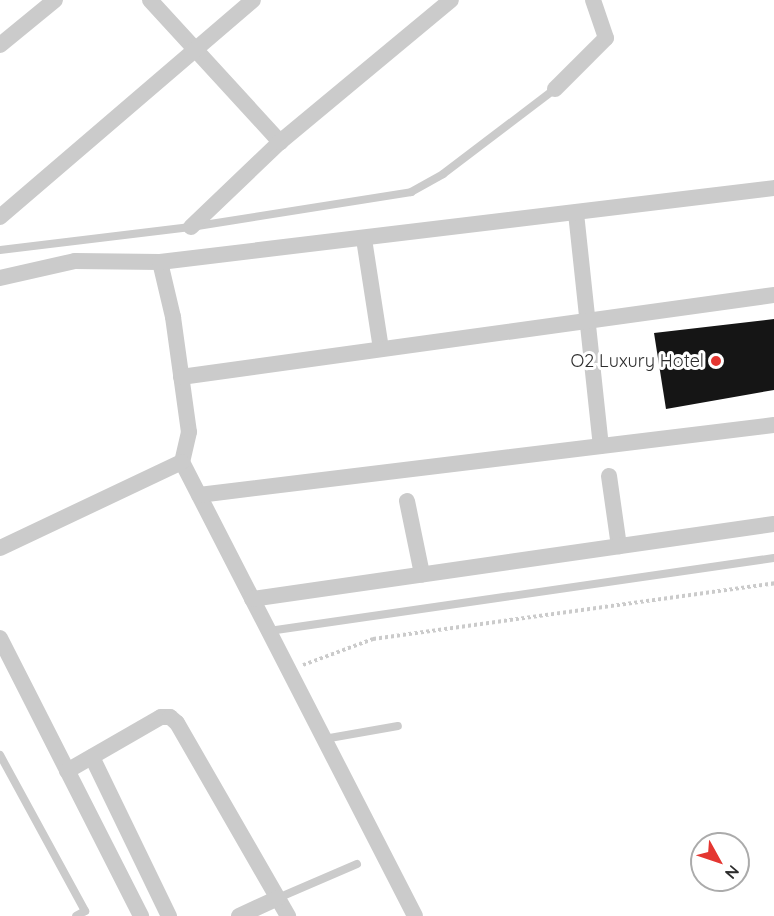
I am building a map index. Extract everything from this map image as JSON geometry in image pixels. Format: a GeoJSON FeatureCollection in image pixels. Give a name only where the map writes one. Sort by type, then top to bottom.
{"type":"FeatureCollection","features":[{"type":"Feature","properties":{"kind":"street"},"geometry":{"type":"LineString","coordinates":[[0,45],[55,0]]}},
{"type":"Feature","properties":{"kind":"street"},"geometry":{"type":"LineString","coordinates":[[150,0],[280,142]]}},
{"type":"Feature","properties":{"kind":"street"},"geometry":{"type":"LineString","coordinates":[[0,217],[253,0]]}},
{"type":"Feature","properties":{"kind":"street"},"geometry":{"type":"LineString","coordinates":[[191,227],[280,142],[451,0]]}},
{"type":"Feature","properties":{"kind":"street"},"geometry":{"type":"LineString","coordinates":[[555,89],[606,38],[593,0]]}},
{"type":"Feature","properties":{"kind":"street"},"geometry":{"type":"LineString","coordinates":[[0,278],[75,261],[160,262],[774,188]]}},
{"type":"Feature","properties":{"kind":"street"},"geometry":{"type":"LineString","coordinates":[[576,213],[602,446]]}},
{"type":"Feature","properties":{"kind":"street"},"geometry":{"type":"LineString","coordinates":[[364,239],[381,349]]}},
{"type":"Feature","properties":{"kind":"street"},"geometry":{"type":"LineString","coordinates":[[160,262],[173,317],[189,432],[182,462],[415,916]]}},
{"type":"Feature","properties":{"kind":"street"},"geometry":{"type":"LineString","coordinates":[[181,377],[774,295]]}},
{"type":"Feature","properties":{"kind":"street"},"geometry":{"type":"LineString","coordinates":[[199,495],[774,425]]}},
{"type":"Feature","properties":{"kind":"street"},"geometry":{"type":"LineString","coordinates":[[0,548],[182,462]]}},
{"type":"Feature","properties":{"kind":"street"},"geometry":{"type":"LineString","coordinates":[[609,476],[619,546]]}},
{"type":"Feature","properties":{"kind":"street"},"geometry":{"type":"LineString","coordinates":[[407,501],[422,574]]}},
{"type":"Feature","properties":{"kind":"street"},"geometry":{"type":"LineString","coordinates":[[252,599],[774,524]]}},
{"type":"Feature","properties":{"kind":"street"},"geometry":{"type":"LineString","coordinates":[[0,638],[141,916]]}},
{"type":"Feature","properties":{"kind":"street"},"geometry":{"type":"LineString","coordinates":[[67,771],[161,717],[170,717],[177,723],[288,916]]}},
{"type":"Feature","properties":{"kind":"street"},"geometry":{"type":"LineString","coordinates":[[92,757],[169,916]]}},
{"type":"Feature","properties":{"kind":"street"},"geometry":{"type":"LineString","coordinates":[[239,916],[278,898]]}},
{"type":"Feature","properties":{"kind":"lane"},"geometry":{"type":"LineString","coordinates":[[0,250],[191,227],[411,192],[443,174],[555,89]]}},
{"type":"Feature","properties":{"kind":"lane"},"geometry":{"type":"LineString","coordinates":[[268,632],[774,558]]}},
{"type":"Feature","properties":{"kind":"lane"},"geometry":{"type":"LineString","coordinates":[[323,739],[399,726]]}},
{"type":"Feature","properties":{"kind":"lane"},"geometry":{"type":"LineString","coordinates":[[0,755],[87,913],[76,916]]}},
{"type":"Feature","properties":{"kind":"lane"},"geometry":{"type":"LineString","coordinates":[[278,898],[357,864]]}},
{"type":"Feature","properties":{"kind":"path"},"geometry":{"type":"LineString","coordinates":[[288,670],[373,639],[774,583]]}},
{"type":"Feature","properties":{"kind":"building","name":"O2 Luxury Hotel"},"geometry":{"type":"Polygon","coordinates":[[[774,319],[774,390],[666,409],[654,333],[774,319]]]}},
{"type":"Feature","properties":{"kind":"place","name":"O2 Luxury Hotel"},"geometry":{"type":"Point","coordinates":[716,361]}}]}
